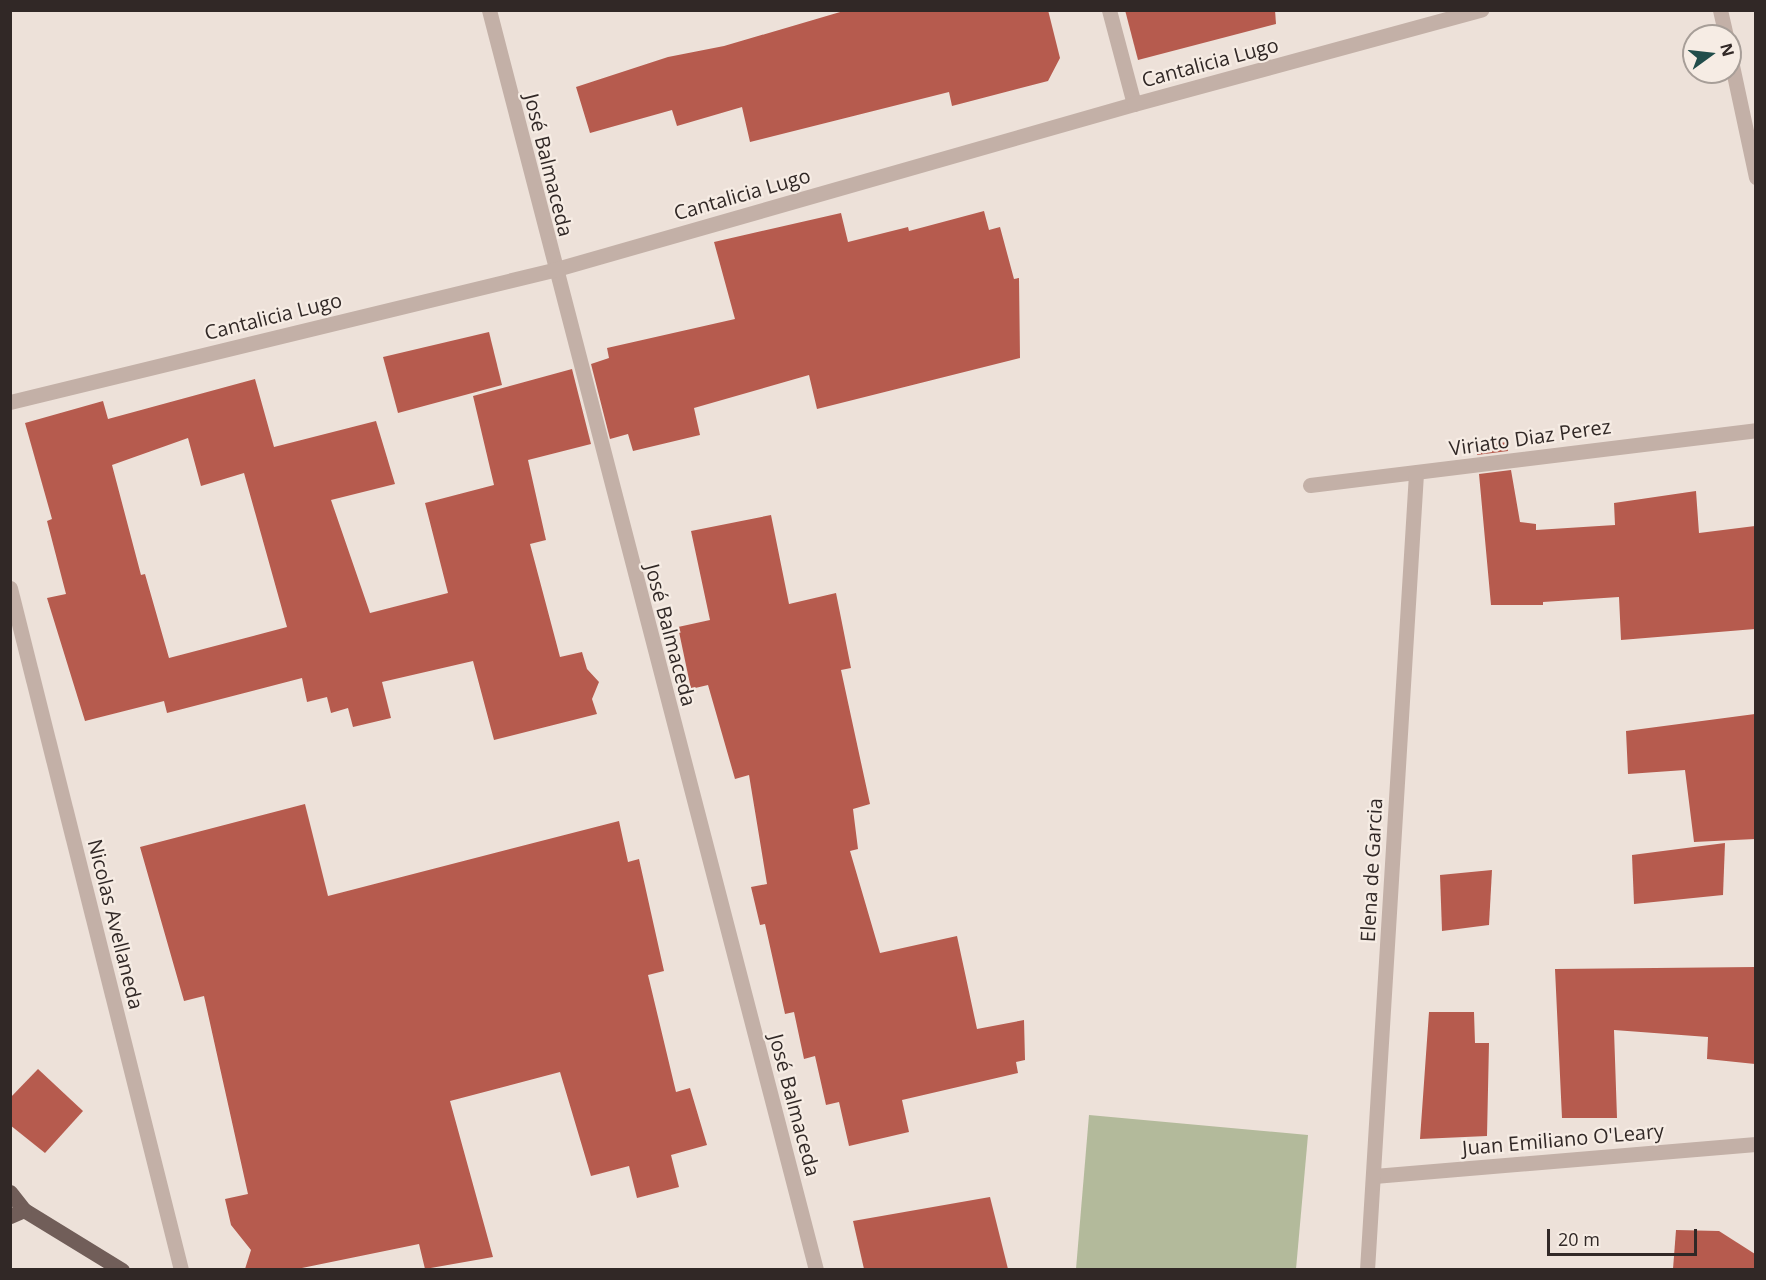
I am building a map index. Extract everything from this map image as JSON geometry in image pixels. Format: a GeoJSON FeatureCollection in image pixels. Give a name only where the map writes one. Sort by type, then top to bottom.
{"type":"FeatureCollection","features":[{"type":"Feature","properties":{"kind":"main road"},"geometry":{"type":"LineString","coordinates":[[10,1192],[17,1213],[122,1269]]}},
{"type":"Feature","properties":{"kind":"street","name":"José Balmaceda"},"geometry":{"type":"LineString","coordinates":[[489,10],[553,270],[816,1269]]}},
{"type":"Feature","properties":{"kind":"street"},"geometry":{"type":"LineString","coordinates":[[1109,10],[1134,104]]}},
{"type":"Feature","properties":{"kind":"street","name":"Cantalicia Lugo"},"geometry":{"type":"LineString","coordinates":[[10,402],[553,270],[1134,104],[1481,10]]}},
{"type":"Feature","properties":{"kind":"street"},"geometry":{"type":"LineString","coordinates":[[1736,84],[1755,177]]}},
{"type":"Feature","properties":{"kind":"street","name":"Viriato Diaz Perez"},"geometry":{"type":"LineString","coordinates":[[1310,485],[1755,430]]}},
{"type":"Feature","properties":{"kind":"street","name":"Elena de Garcia"},"geometry":{"type":"LineString","coordinates":[[1366,1269],[1374,1176],[1416,473]]}},
{"type":"Feature","properties":{"kind":"street","name":"Nicolas Avellaneda"},"geometry":{"type":"LineString","coordinates":[[10,588],[181,1269]]}},
{"type":"Feature","properties":{"kind":"street","name":"Juan Emiliano O'Leary"},"geometry":{"type":"LineString","coordinates":[[1374,1176],[1755,1144]]}},
{"type":"Feature","properties":{"kind":"green space"},"geometry":{"type":"Polygon","coordinates":[[[1089,1115],[1308,1135],[1296,1269],[1076,1269],[1089,1115]]]}},
{"type":"Feature","properties":{"kind":"building"},"geometry":{"type":"Polygon","coordinates":[[[847,10],[1048,10],[1060,58],[1048,81],[952,106],[949,92],[750,142],[742,107],[677,126],[672,110],[590,133],[576,87],[668,57],[724,46],[847,10]]]}},
{"type":"Feature","properties":{"kind":"building"},"geometry":{"type":"Polygon","coordinates":[[[1125,10],[1275,10],[1276,24],[1138,60],[1125,10]]]}},
{"type":"Feature","properties":{"kind":"building"},"geometry":{"type":"Polygon","coordinates":[[[984,211],[989,230],[1000,227],[1014,279],[1019,278],[1020,358],[817,409],[809,375],[694,408],[700,435],[633,451],[628,434],[610,439],[591,364],[609,358],[607,348],[735,319],[714,242],[841,213],[848,242],[908,227],[909,231],[984,211]]]}},
{"type":"Feature","properties":{"kind":"building"},"geometry":{"type":"Polygon","coordinates":[[[489,332],[502,385],[398,413],[383,357],[489,332]]]}},
{"type":"Feature","properties":{"kind":"building"},"geometry":{"type":"Polygon","coordinates":[[[572,369],[591,444],[528,460],[546,540],[530,544],[560,657],[582,652],[587,669],[599,682],[592,699],[597,714],[494,740],[473,661],[382,682],[391,718],[353,727],[348,708],[331,713],[327,697],[307,702],[302,678],[167,713],[164,701],[85,721],[47,598],[66,594],[47,521],[52,519],[25,423],[103,401],[108,419],[255,379],[274,447],[376,421],[395,484],[331,500],[370,613],[448,593],[425,503],[494,485],[473,396],[572,369]],[[188,438],[112,465],[141,575],[145,574],[169,658],[287,627],[244,473],[201,486],[188,438]]]}},
{"type":"Feature","properties":{"kind":"building"},"geometry":{"type":"Polygon","coordinates":[[[1507,442],[1508,451],[1477,455],[1477,446],[1507,442]]]}},
{"type":"Feature","properties":{"kind":"building"},"geometry":{"type":"Polygon","coordinates":[[[1511,470],[1520,522],[1536,524],[1536,530],[1615,525],[1614,503],[1696,491],[1699,533],[1755,526],[1755,629],[1621,640],[1619,597],[1543,602],[1543,605],[1491,605],[1479,474],[1511,470]]]}},
{"type":"Feature","properties":{"kind":"building"},"geometry":{"type":"Polygon","coordinates":[[[771,515],[789,604],[836,593],[851,668],[841,670],[870,804],[853,809],[858,849],[850,851],[880,953],[957,936],[977,1029],[1024,1020],[1025,1060],[1016,1062],[1018,1073],[902,1100],[909,1132],[849,1146],[839,1102],[826,1105],[815,1056],[804,1059],[794,1012],[785,1014],[765,924],[760,925],[751,887],[767,884],[749,775],[735,779],[708,685],[691,689],[678,627],[710,620],[691,531],[771,515]]]}},
{"type":"Feature","properties":{"kind":"building"},"geometry":{"type":"Polygon","coordinates":[[[1755,714],[1755,839],[1694,842],[1685,770],[1628,774],[1626,731],[1755,714]]]}},
{"type":"Feature","properties":{"kind":"building"},"geometry":{"type":"Polygon","coordinates":[[[305,804],[328,896],[619,821],[628,862],[639,859],[664,971],[648,975],[676,1092],[690,1088],[707,1145],[671,1155],[679,1187],[637,1198],[629,1166],[591,1176],[560,1072],[450,1101],[493,1257],[425,1269],[419,1244],[297,1269],[245,1269],[251,1250],[231,1225],[225,1199],[248,1194],[204,996],[184,1001],[140,847],[305,804]]]}},
{"type":"Feature","properties":{"kind":"building"},"geometry":{"type":"Polygon","coordinates":[[[1725,843],[1723,895],[1634,904],[1632,855],[1725,843]]]}},
{"type":"Feature","properties":{"kind":"building"},"geometry":{"type":"Polygon","coordinates":[[[1492,870],[1489,925],[1442,931],[1440,875],[1492,870]]]}},
{"type":"Feature","properties":{"kind":"building"},"geometry":{"type":"Polygon","coordinates":[[[1755,967],[1755,1064],[1707,1059],[1708,1037],[1614,1030],[1617,1118],[1562,1118],[1555,969],[1755,967]]]}},
{"type":"Feature","properties":{"kind":"building"},"geometry":{"type":"Polygon","coordinates":[[[1429,1012],[1474,1012],[1475,1043],[1489,1043],[1487,1136],[1420,1139],[1429,1012]]]}},
{"type":"Feature","properties":{"kind":"building"},"geometry":{"type":"Polygon","coordinates":[[[38,1069],[83,1111],[45,1153],[10,1125],[10,1098],[38,1069]]]}},
{"type":"Feature","properties":{"kind":"building"},"geometry":{"type":"Polygon","coordinates":[[[990,1197],[1008,1269],[864,1269],[853,1221],[990,1197]]]}},
{"type":"Feature","properties":{"kind":"building"},"geometry":{"type":"Polygon","coordinates":[[[1676,1230],[1719,1231],[1755,1254],[1755,1269],[1673,1269],[1676,1230]]]}}]}
